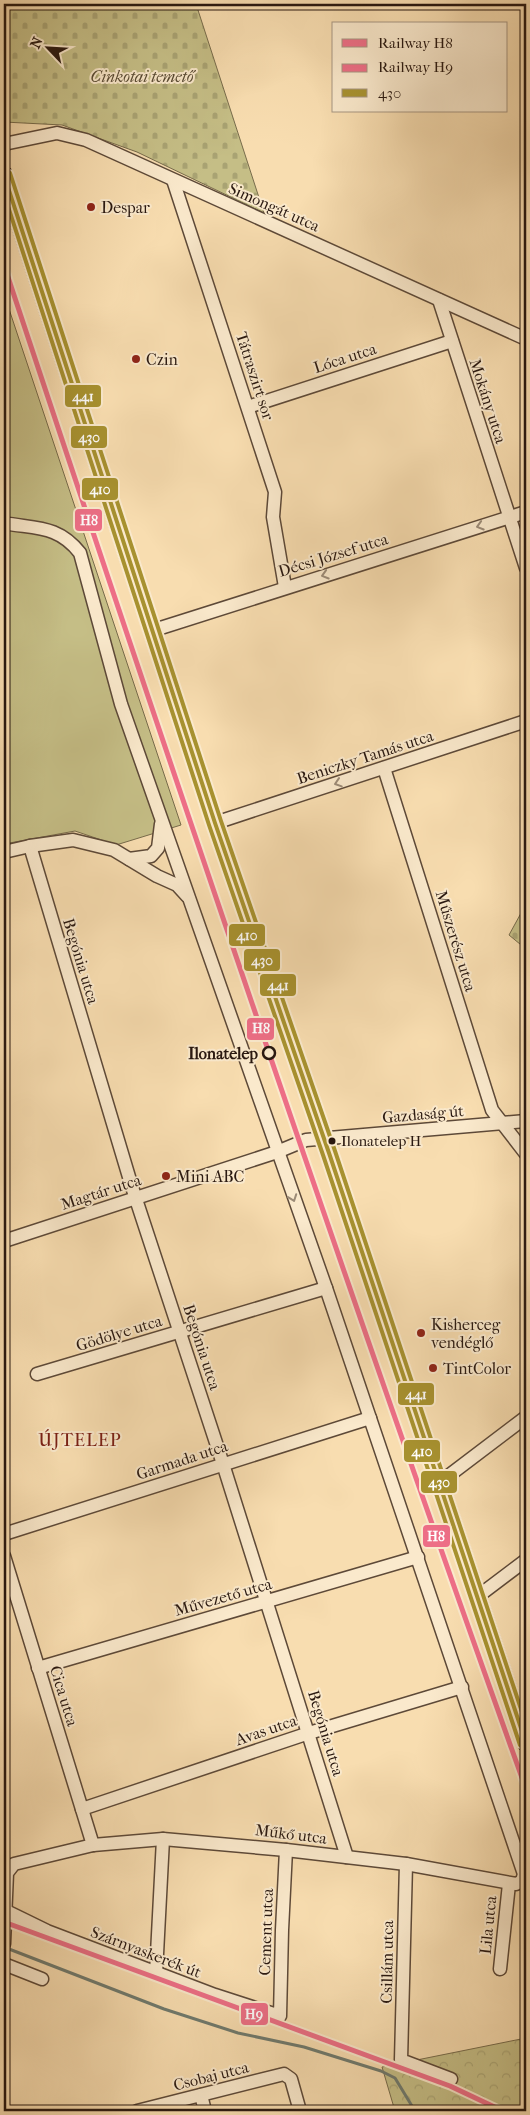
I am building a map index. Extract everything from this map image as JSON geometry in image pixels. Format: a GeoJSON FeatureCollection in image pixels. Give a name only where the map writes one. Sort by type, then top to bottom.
{"type":"FeatureCollection","features":[{"type":"Feature","properties":{"kind":"main road"},"geometry":{"type":"LineString","coordinates":[[4,175],[103,476],[150,631],[526,1743]]}},
{"type":"Feature","properties":{"kind":"street","name":"Simongát utca"},"geometry":{"type":"LineString","coordinates":[[4,144],[57,133],[86,140],[526,339]]}},
{"type":"Feature","properties":{"kind":"street","name":"Tátraszirt sor"},"geometry":{"type":"LineString","coordinates":[[173,180],[275,492],[273,517],[285,587]]}},
{"type":"Feature","properties":{"kind":"street","name":"Mokány utca"},"geometry":{"type":"LineString","coordinates":[[439,300],[526,568]]}},
{"type":"Feature","properties":{"kind":"street","name":"Lóca utca"},"geometry":{"type":"LineString","coordinates":[[248,406],[452,341]]}},
{"type":"Feature","properties":{"kind":"street","name":"Décsi József utca"},"geometry":{"type":"LineString","coordinates":[[150,631],[526,512]]}},
{"type":"Feature","properties":{"kind":"street"},"geometry":{"type":"LineString","coordinates":[[4,523],[57,532],[70,541],[80,553],[121,704],[326,1288],[462,1687]]}},
{"type":"Feature","properties":{"kind":"street","name":"Beniczky Tamás utca"},"geometry":{"type":"LineString","coordinates":[[215,823],[526,721]]}},
{"type":"Feature","properties":{"kind":"street","name":"Műszerész utca"},"geometry":{"type":"LineString","coordinates":[[384,768],[492,1110],[500,1123],[526,1154]]}},
{"type":"Feature","properties":{"kind":"street"},"geometry":{"type":"LineString","coordinates":[[129,860],[151,856],[158,848],[161,818]]}},
{"type":"Feature","properties":{"kind":"street"},"geometry":{"type":"LineString","coordinates":[[4,852],[73,840],[114,850],[177,885],[189,897]]}},
{"type":"Feature","properties":{"kind":"street","name":"Begónia utca"},"geometry":{"type":"LineString","coordinates":[[30,846],[129,1178],[223,1464],[347,1857]]}},
{"type":"Feature","properties":{"kind":"street","name":"Gazdaság út"},"geometry":{"type":"LineString","coordinates":[[323,1138],[526,1121]]}},
{"type":"Feature","properties":{"kind":"street","name":"Magtár utca"},"geometry":{"type":"LineString","coordinates":[[4,1241],[277,1152],[306,1140],[323,1138]]}},
{"type":"Feature","properties":{"kind":"street","name":"Gödölye utca"},"geometry":{"type":"LineString","coordinates":[[37,1374],[326,1288]]}},
{"type":"Feature","properties":{"kind":"street"},"geometry":{"type":"LineString","coordinates":[[439,1484],[526,1417]]}},
{"type":"Feature","properties":{"kind":"street","name":"Garmada utca"},"geometry":{"type":"LineString","coordinates":[[4,1534],[370,1418]]}},
{"type":"Feature","properties":{"kind":"street","name":"Cica utca"},"geometry":{"type":"LineString","coordinates":[[4,1556],[93,1845]]}},
{"type":"Feature","properties":{"kind":"street","name":"Művezető utca"},"geometry":{"type":"LineString","coordinates":[[38,1668],[418,1557]]}},
{"type":"Feature","properties":{"kind":"street"},"geometry":{"type":"LineString","coordinates":[[478,1597],[526,1560]]}},
{"type":"Feature","properties":{"kind":"street","name":"Avas utca"},"geometry":{"type":"LineString","coordinates":[[82,1809],[309,1733],[462,1687]]}},
{"type":"Feature","properties":{"kind":"street","name":"Műkő utca"},"geometry":{"type":"LineString","coordinates":[[6,1872],[14,1864],[93,1845],[163,1839],[286,1850],[406,1864],[516,1884],[522,1881],[524,1874],[462,1687]]}},
{"type":"Feature","properties":{"kind":"street"},"geometry":{"type":"LineString","coordinates":[[156,1973],[163,1839]]}},
{"type":"Feature","properties":{"kind":"street","name":"Cement utca"},"geometry":{"type":"LineString","coordinates":[[280,2016],[286,1850]]}},
{"type":"Feature","properties":{"kind":"street","name":"Csillám utca"},"geometry":{"type":"LineString","coordinates":[[406,1864],[401,2060],[451,2080]]}},
{"type":"Feature","properties":{"kind":"street"},"geometry":{"type":"LineString","coordinates":[[4,1944],[6,1872]]}},
{"type":"Feature","properties":{"kind":"street","name":"Lila utca"},"geometry":{"type":"LineString","coordinates":[[500,1969],[509,1884]]}},
{"type":"Feature","properties":{"kind":"street","name":"Szárnyaskerék út"},"geometry":{"type":"LineString","coordinates":[[5,1911],[47,1931],[156,1973],[280,2016]]}},
{"type":"Feature","properties":{"kind":"street"},"geometry":{"type":"LineString","coordinates":[[4,1964],[42,1979]]}},
{"type":"Feature","properties":{"kind":"street","name":"Csobaj utca"},"geometry":{"type":"LineString","coordinates":[[137,2111],[284,2074],[290,2079],[300,2111]]}},
{"type":"Feature","properties":{"kind":"street"},"geometry":{"type":"LineString","coordinates":[[200,2095],[205,2111]]}},
{"type":"Feature","properties":{"kind":"green space","name":"Cinkotai temető"},"geometry":{"type":"Polygon","coordinates":[[[4,4],[196,4],[264,213],[137,152],[62,125],[4,122],[4,4]]]}},
{"type":"Feature","properties":{"kind":"green space"},"geometry":{"type":"Polygon","coordinates":[[[4,294],[181,825],[116,845],[75,831],[4,844],[4,294]]]}},
{"type":"Feature","properties":{"kind":"green space"},"geometry":{"type":"Polygon","coordinates":[[[526,904],[526,949],[509,935],[526,904]]]}},
{"type":"Feature","properties":{"kind":"green space"},"geometry":{"type":"Polygon","coordinates":[[[526,2038],[526,2111],[395,2111],[382,2067],[526,2038]]]}},
{"type":"Feature","properties":{"kind":"waterway"},"geometry":{"type":"LineString","coordinates":[[9,1949],[164,2009],[238,2033],[304,2047],[381,2071],[395,2078],[415,2111]]}},
{"type":"Feature","properties":{"kind":"rail line","name":"H8"},"geometry":{"type":"LineString","coordinates":[[4,265],[260,1028],[526,1789]]}},
{"type":"Feature","properties":{"kind":"rail line","name":"H9"},"geometry":{"type":"LineString","coordinates":[[4,1922],[450,2086],[503,2111]]}},
{"type":"Feature","properties":{"kind":"transit line","name":"441"},"geometry":{"type":"LineString","coordinates":[[10,173],[221,821],[335,1151],[526,1724]]}},
{"type":"Feature","properties":{"kind":"transit line","name":"430"},"geometry":{"type":"LineString","coordinates":[[4,175],[215,823],[329,1153],[526,1743]]}},
{"type":"Feature","properties":{"kind":"transit line","name":"410"},"geometry":{"type":"LineString","coordinates":[[4,194],[209,825],[323,1155],[520,1745]]}},
{"type":"Feature","properties":{"kind":"place","name":"Despar"},"geometry":{"type":"Point","coordinates":[91,207]}},
{"type":"Feature","properties":{"kind":"place","name":"Czin"},"geometry":{"type":"Point","coordinates":[136,359]}},
{"type":"Feature","properties":{"kind":"place","name":"Ilonatelep"},"geometry":{"type":"Point","coordinates":[269,1053]}},
{"type":"Feature","properties":{"kind":"place","name":"Ilonatelep H"},"geometry":{"type":"Point","coordinates":[332,1141]}},
{"type":"Feature","properties":{"kind":"place","name":"Mini ABC"},"geometry":{"type":"Point","coordinates":[166,1176]}},
{"type":"Feature","properties":{"kind":"place","name":"Kisherceg vendéglő"},"geometry":{"type":"Point","coordinates":[421,1333]}},
{"type":"Feature","properties":{"kind":"place","name":"TintColor"},"geometry":{"type":"Point","coordinates":[433,1368]}},
{"type":"Feature","properties":{"kind":"district","name":"ÚJTELEP"},"geometry":{"type":"Point","coordinates":[80,1440]}}]}
